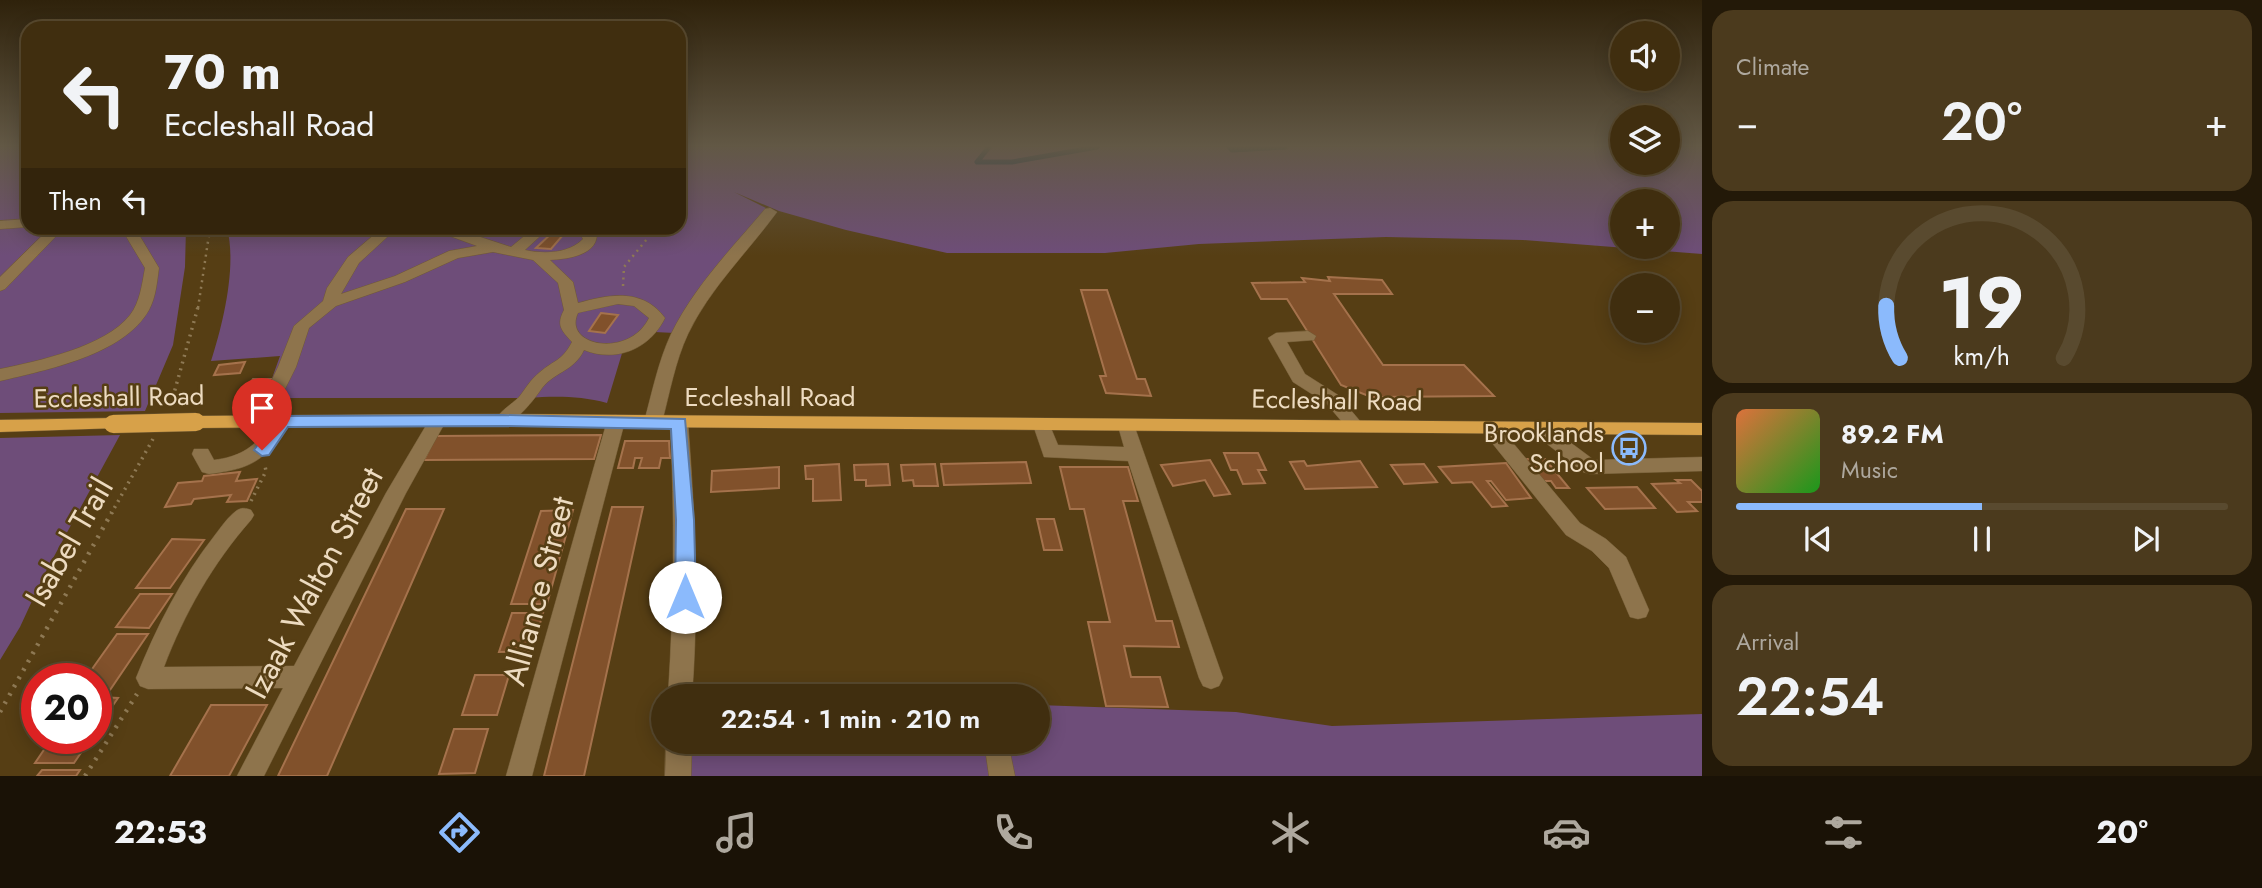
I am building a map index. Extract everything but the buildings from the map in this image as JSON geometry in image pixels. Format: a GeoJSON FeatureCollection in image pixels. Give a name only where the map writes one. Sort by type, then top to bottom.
{"type":"FeatureCollection","features":[{"type":"Feature","properties":{"kind":"main road","name":"Eccleshall Road"},"geometry":{"type":"LineString","coordinates":[[0,426],[503,420],[1702,429]]}},
{"type":"Feature","properties":{"kind":"street"},"geometry":{"type":"LineString","coordinates":[[653,422],[674,348],[684,326],[704,292],[770,212]]}},
{"type":"Feature","properties":{"kind":"street"},"geometry":{"type":"LineString","coordinates":[[0,225],[21,224]]}},
{"type":"Feature","properties":{"kind":"street"},"geometry":{"type":"LineString","coordinates":[[0,286],[50,235]]}},
{"type":"Feature","properties":{"kind":"street"},"geometry":{"type":"LineString","coordinates":[[0,375],[39,367],[94,346],[131,324],[148,297],[152,268],[132,235]]}},
{"type":"Feature","properties":{"kind":"street"},"geometry":{"type":"LineString","coordinates":[[330,303],[335,288],[353,260],[382,235]]}},
{"type":"Feature","properties":{"kind":"street"},"geometry":{"type":"LineString","coordinates":[[459,235],[493,248],[538,257],[565,255],[581,249],[590,240],[590,235]]}},
{"type":"Feature","properties":{"kind":"street"},"geometry":{"type":"LineString","coordinates":[[515,251],[534,235]]}},
{"type":"Feature","properties":{"kind":"street"},"geometry":{"type":"LineString","coordinates":[[261,421],[288,367],[302,326],[330,303],[400,279],[454,254],[493,248]]}},
{"type":"Feature","properties":{"kind":"street"},"geometry":{"type":"LineString","coordinates":[[538,257],[565,282],[572,310],[567,320],[568,328],[580,342],[606,351],[646,336],[657,318],[643,304],[625,298],[603,300],[572,310]]}},
{"type":"Feature","properties":{"kind":"street"},"geometry":{"type":"LineString","coordinates":[[1308,337],[1276,338],[1299,378],[1332,399],[1354,425]]}},
{"type":"Feature","properties":{"kind":"street"},"geometry":{"type":"LineString","coordinates":[[503,420],[528,398],[532,388],[571,360],[580,342]]}},
{"type":"Feature","properties":{"kind":"street"},"geometry":{"type":"LineString","coordinates":[[201,454],[209,467],[241,464],[262,450],[283,421]]}},
{"type":"Feature","properties":{"kind":"street","name":"Izaak Walton Street"},"geometry":{"type":"LineString","coordinates":[[250,776],[396,493],[437,421]]}},
{"type":"Feature","properties":{"kind":"street","name":"Alliance Street"},"geometry":{"type":"LineString","coordinates":[[519,776],[616,421]]}},
{"type":"Feature","properties":{"kind":"street"},"geometry":{"type":"LineString","coordinates":[[679,423],[685,520],[681,684]]}},
{"type":"Feature","properties":{"kind":"street"},"geometry":{"type":"LineString","coordinates":[[1042,425],[1051,452],[1135,454]]}},
{"type":"Feature","properties":{"kind":"street"},"geometry":{"type":"LineString","coordinates":[[1127,426],[1211,678]]}},
{"type":"Feature","properties":{"kind":"street"},"geometry":{"type":"LineString","coordinates":[[1491,429],[1573,529],[1599,545],[1618,563],[1638,610]]}},
{"type":"Feature","properties":{"kind":"street"},"geometry":{"type":"LineString","coordinates":[[1540,429],[1590,467],[1702,464]]}},
{"type":"Feature","properties":{"kind":"street"},"geometry":{"type":"LineString","coordinates":[[244,514],[227,531],[163,639],[148,678],[300,677]]}},
{"type":"Feature","properties":{"kind":"street"},"geometry":{"type":"LineString","coordinates":[[678,754],[678,776]]}},
{"type":"Feature","properties":{"kind":"street"},"geometry":{"type":"LineString","coordinates":[[999,754],[1002,776]]}},
{"type":"Feature","properties":{"kind":"path"},"geometry":{"type":"LineString","coordinates":[[175,398],[202,294],[209,235]]}},
{"type":"Feature","properties":{"kind":"path"},"geometry":{"type":"LineString","coordinates":[[625,298],[622,276],[624,267],[650,235]]}},
{"type":"Feature","properties":{"kind":"path"},"geometry":{"type":"LineString","coordinates":[[244,514],[266,471],[262,450]]}},
{"type":"Feature","properties":{"kind":"path","name":"Isabel Trail"},"geometry":{"type":"LineString","coordinates":[[0,712],[44,629],[138,469]]}},
{"type":"Feature","properties":{"kind":"path"},"geometry":{"type":"LineString","coordinates":[[85,776],[148,678]]}},
{"type":"Feature","properties":{"kind":"shaded area"},"geometry":{"type":"Polygon","coordinates":[[[0,183],[21,183],[21,235],[186,235],[185,267],[173,345],[145,411],[0,413],[0,183]]]}},
{"type":"Feature","properties":{"kind":"shaded area"},"geometry":{"type":"Polygon","coordinates":[[[686,183],[1702,183],[1702,254],[1680,252],[1680,189],[1610,189],[1610,247],[1523,240],[1386,237],[1199,244],[1105,253],[947,253],[846,230],[779,211],[734,192],[766,208],[703,287],[675,333],[654,332],[623,350],[607,403],[558,397],[265,398],[280,356],[211,361],[224,313],[230,260],[228,235],[686,235],[686,183]]]}},
{"type":"Feature","properties":{"kind":"shaded area"},"geometry":{"type":"Polygon","coordinates":[[[120,435],[45,573],[20,627],[0,660],[0,438],[120,435]]]}},
{"type":"Feature","properties":{"kind":"shaded area"},"geometry":{"type":"Polygon","coordinates":[[[1050,705],[1236,712],[1332,726],[1702,714],[1702,776],[665,776],[667,754],[1050,754],[1050,705]]]}},
{"type":"Feature","properties":{"kind":"place","name":"Brooklands School"},"geometry":{"type":"Point","coordinates":[1629,448]}},
{"type":"Feature","properties":{"kind":"route"},"geometry":{"type":"LineString","coordinates":[[262,450],[283,421],[503,420],[679,423],[685,520],[685,597]]}}]}
